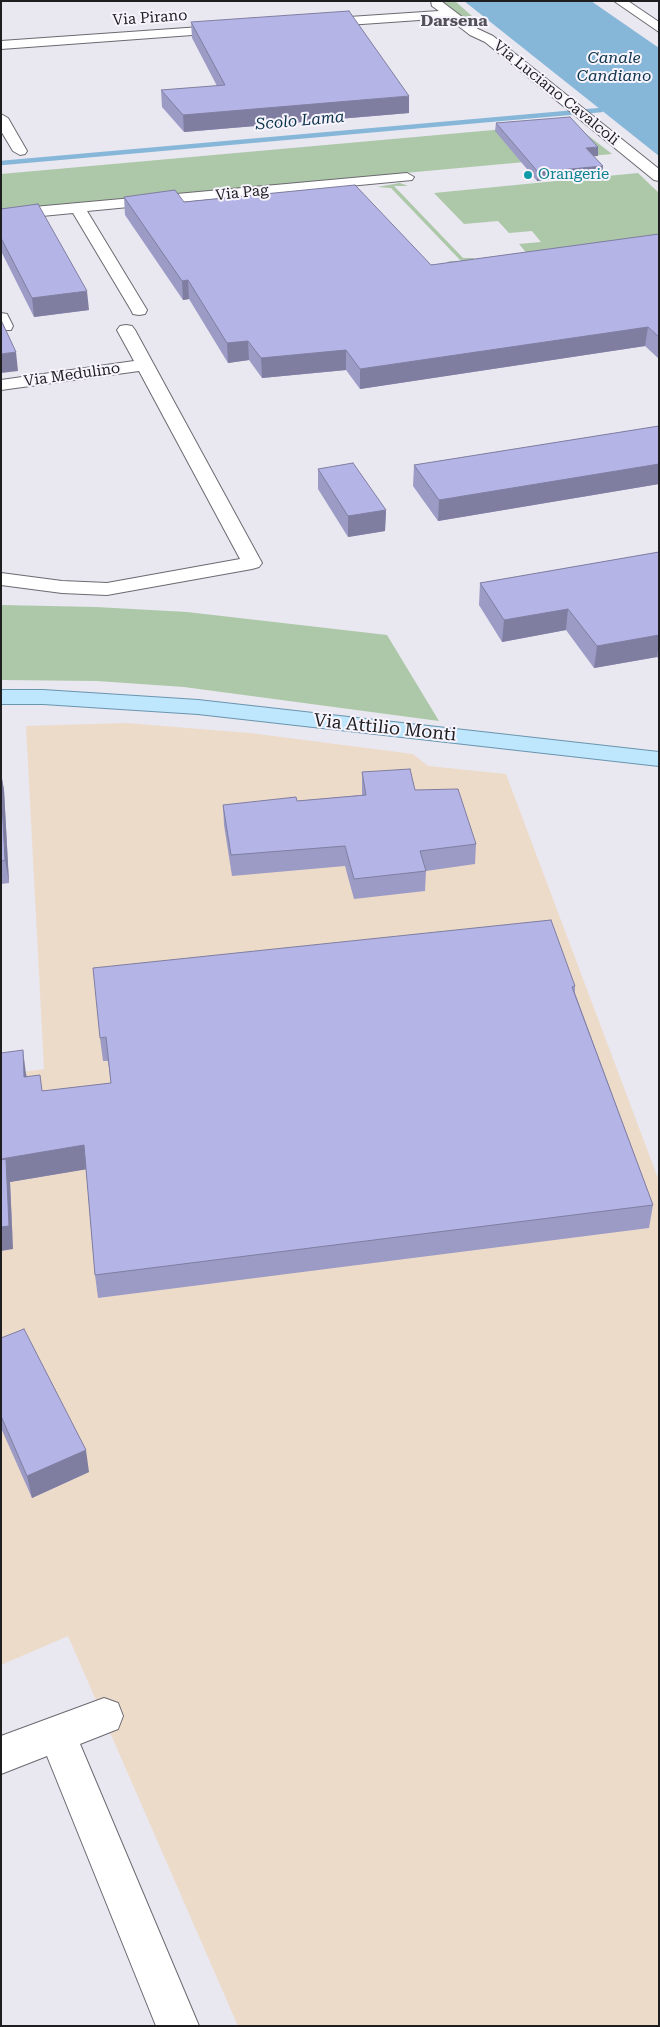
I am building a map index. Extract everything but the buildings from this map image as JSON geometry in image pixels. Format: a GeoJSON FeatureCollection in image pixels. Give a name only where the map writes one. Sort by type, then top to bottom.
{"type":"FeatureCollection","features":[{"type":"Feature","properties":{"kind":"main road","name":"Via Attilio Monti"},"geometry":{"type":"LineString","coordinates":[[1,697],[110,701],[198,707],[659,759]]}},
{"type":"Feature","properties":{"kind":"main road","name":"Via Attilio Monti"},"geometry":{"type":"LineString","coordinates":[[1,710],[110,701]]}},
{"type":"Feature","properties":{"kind":"street","name":"Via Luciano Cavalcoli"},"geometry":{"type":"LineString","coordinates":[[434,1],[474,32],[489,39],[659,177]]}},
{"type":"Feature","properties":{"kind":"street"},"geometry":{"type":"LineString","coordinates":[[620,1],[659,28]]}},
{"type":"Feature","properties":{"kind":"street"},"geometry":{"type":"LineString","coordinates":[[310,24],[450,14]]}},
{"type":"Feature","properties":{"kind":"street","name":"Via Pirano"},"geometry":{"type":"LineString","coordinates":[[1,45],[240,28]]}},
{"type":"Feature","properties":{"kind":"street"},"geometry":{"type":"LineString","coordinates":[[3,124],[20,151]]}},
{"type":"Feature","properties":{"kind":"street","name":"Via Pag"},"geometry":{"type":"LineString","coordinates":[[1,215],[407,177]]}},
{"type":"Feature","properties":{"kind":"street"},"geometry":{"type":"LineString","coordinates":[[78,209],[139,310]]}},
{"type":"Feature","properties":{"kind":"street"},"geometry":{"type":"LineString","coordinates":[[1,579],[62,587],[107,589],[252,563],[126,330]]}},
{"type":"Feature","properties":{"kind":"street","name":"Via Medulino"},"geometry":{"type":"LineString","coordinates":[[1,385],[144,365]]}},
{"type":"Feature","properties":{"kind":"street"},"geometry":{"type":"LineString","coordinates":[[1,1756],[104,1716]]}},
{"type":"Feature","properties":{"kind":"street"},"geometry":{"type":"LineString","coordinates":[[56,1734],[178,2026]]}},
{"type":"Feature","properties":{"kind":"shaded area"},"geometry":{"type":"Polygon","coordinates":[[[126,723],[250,733],[413,754],[428,766],[506,774],[659,1181],[659,2026],[238,2026],[68,1636],[1,1665],[1,1075],[44,1069],[26,726],[126,723]]]}},
{"type":"Feature","properties":{"kind":"green space"},"geometry":{"type":"Polygon","coordinates":[[[442,1],[455,1],[482,25],[468,23],[442,1]]]}},
{"type":"Feature","properties":{"kind":"green space"},"geometry":{"type":"Polygon","coordinates":[[[572,123],[612,154],[1,210],[1,174],[572,123]]]}},
{"type":"Feature","properties":{"kind":"green space"},"geometry":{"type":"Polygon","coordinates":[[[638,173],[659,193],[659,244],[530,257],[519,244],[541,242],[532,231],[509,233],[498,221],[464,224],[434,193],[638,173]]]}},
{"type":"Feature","properties":{"kind":"green space"},"geometry":{"type":"Polygon","coordinates":[[[400,183],[408,186],[394,186],[463,258],[474,258],[473,261],[465,264],[447,261],[461,261],[391,188],[377,187],[400,183]]]}},
{"type":"Feature","properties":{"kind":"green space"},"geometry":{"type":"Polygon","coordinates":[[[1,605],[96,607],[187,612],[387,635],[439,721],[184,687],[97,681],[1,680],[1,605]]]}},
{"type":"Feature","properties":{"kind":"water","name":"Canale Candiano"},"geometry":{"type":"Polygon","coordinates":[[[464,1],[591,1],[659,48],[659,156],[464,1]]]}},
{"type":"Feature","properties":{"kind":"waterway","name":"Scolo Lama"},"geometry":{"type":"LineString","coordinates":[[1,163],[601,110]]}},
{"type":"Feature","properties":{"kind":"place","name":"Orangerie"},"geometry":{"type":"Point","coordinates":[528,175]}},
{"type":"Feature","properties":{"kind":"district","name":"Darsena"},"geometry":{"type":"Point","coordinates":[454,21]}}]}
